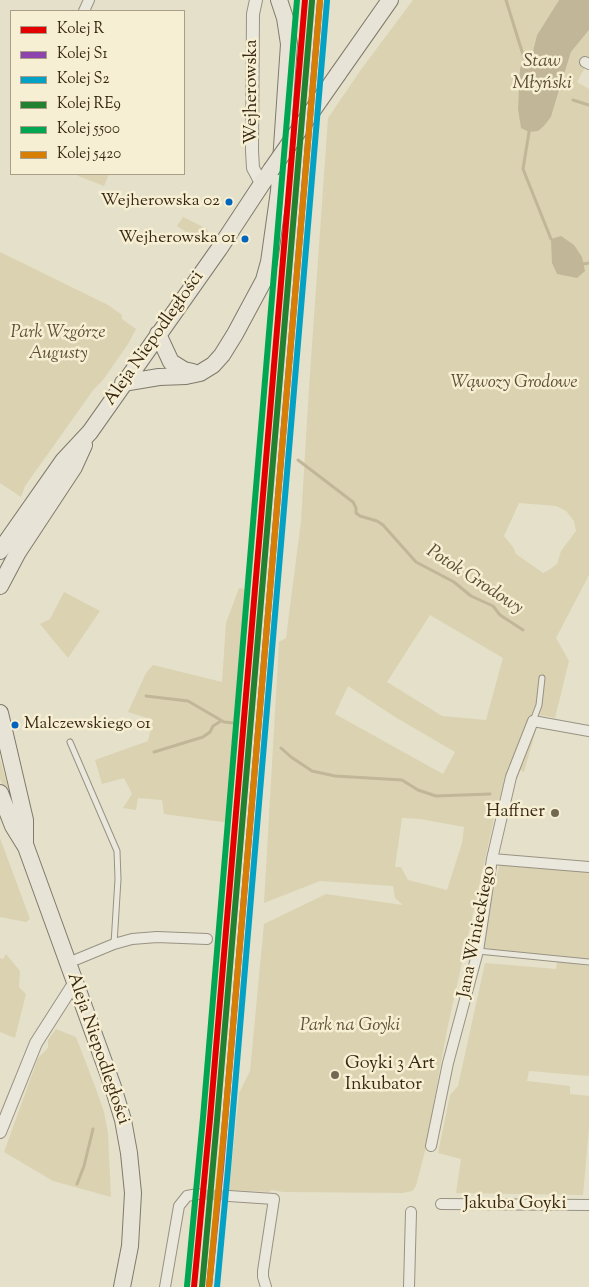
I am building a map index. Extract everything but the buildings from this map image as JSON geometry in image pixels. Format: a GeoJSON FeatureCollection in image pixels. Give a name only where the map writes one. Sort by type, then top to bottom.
{"type":"FeatureCollection","features":[{"type":"Feature","properties":{"kind":"main road"},"geometry":{"type":"LineString","coordinates":[[123,383],[159,377],[186,376],[200,373],[213,365],[222,356],[264,280],[270,262],[279,191],[289,44],[285,18],[279,0]]}},
{"type":"Feature","properties":{"kind":"main road","name":"Aleja Niepodległości"},"geometry":{"type":"LineString","coordinates":[[0,551],[63,461],[90,432],[219,249],[261,183],[390,0]]}},
{"type":"Feature","properties":{"kind":"main road"},"geometry":{"type":"LineString","coordinates":[[158,334],[171,362],[184,370],[200,373]]}},
{"type":"Feature","properties":{"kind":"main road","name":"Aleja Niepodległości"},"geometry":{"type":"LineString","coordinates":[[0,586],[18,552],[74,467],[90,432]]}},
{"type":"Feature","properties":{"kind":"main road","name":"Aleja Niepodległości"},"geometry":{"type":"LineString","coordinates":[[0,713],[25,820],[26,847]]}},
{"type":"Feature","properties":{"kind":"main road","name":"Aleja Niepodległości"},"geometry":{"type":"LineString","coordinates":[[0,793],[13,826],[26,847],[113,1087],[123,1120],[133,1193],[132,1229],[122,1287]]}},
{"type":"Feature","properties":{"kind":"street","name":"Wejherowska"},"geometry":{"type":"LineString","coordinates":[[256,0],[253,14],[252,152],[253,168],[261,183]]}},
{"type":"Feature","properties":{"kind":"street"},"geometry":{"type":"LineString","coordinates":[[533,720],[589,731]]}},
{"type":"Feature","properties":{"kind":"street","name":"Jana Winieckiego"},"geometry":{"type":"LineString","coordinates":[[430,1146],[448,1063],[478,951],[492,858],[511,777],[533,720]]}},
{"type":"Feature","properties":{"kind":"street"},"geometry":{"type":"LineString","coordinates":[[492,858],[589,867]]}},
{"type":"Feature","properties":{"kind":"street"},"geometry":{"type":"LineString","coordinates":[[68,963],[114,944],[151,937],[207,940]]}},
{"type":"Feature","properties":{"kind":"street"},"geometry":{"type":"LineString","coordinates":[[0,1132],[36,1043],[75,982]]}},
{"type":"Feature","properties":{"kind":"street"},"geometry":{"type":"LineString","coordinates":[[165,1287],[179,1206],[187,1196],[198,1194]]}},
{"type":"Feature","properties":{"kind":"street"},"geometry":{"type":"LineString","coordinates":[[229,1196],[274,1199],[262,1271],[266,1287]]}},
{"type":"Feature","properties":{"kind":"street","name":"Jakuba Goyki"},"geometry":{"type":"LineString","coordinates":[[441,1204],[589,1205]]}},
{"type":"Feature","properties":{"kind":"street"},"geometry":{"type":"LineString","coordinates":[[409,1287],[411,1212]]}},
{"type":"Feature","properties":{"kind":"lane"},"geometry":{"type":"LineString","coordinates":[[533,720],[539,705],[542,678]]}},
{"type":"Feature","properties":{"kind":"lane"},"geometry":{"type":"LineString","coordinates":[[70,742],[116,851],[118,879],[114,944]]}},
{"type":"Feature","properties":{"kind":"lane"},"geometry":{"type":"LineString","coordinates":[[478,951],[589,962]]}},
{"type":"Feature","properties":{"kind":"green space"},"geometry":{"type":"Polygon","coordinates":[[[413,0],[559,0],[537,35],[533,51],[544,126],[551,117],[571,52],[589,30],[589,60],[577,82],[589,89],[589,575],[556,638],[569,661],[555,718],[540,715],[524,772],[509,765],[494,819],[447,1030],[425,1151],[416,1186],[412,1191],[403,1193],[229,1190],[239,1093],[250,1071],[264,924],[326,894],[403,905],[395,898],[393,886],[320,881],[264,903],[279,642],[286,638],[301,521],[328,118],[360,71],[413,0]],[[519,503],[504,536],[516,554],[543,573],[557,564],[561,551],[576,531],[574,521],[566,511],[556,506],[519,503]],[[430,615],[387,682],[442,716],[486,720],[503,658],[430,615]],[[348,686],[335,714],[443,774],[455,752],[395,717],[348,686]],[[402,818],[395,867],[401,867],[408,880],[447,890],[462,843],[464,827],[420,819],[402,818]]]}},
{"type":"Feature","properties":{"kind":"green space"},"geometry":{"type":"Polygon","coordinates":[[[78,175],[109,175],[104,186],[78,175]]]}},
{"type":"Feature","properties":{"kind":"green space"},"geometry":{"type":"Polygon","coordinates":[[[183,217],[207,229],[208,232],[202,242],[177,226],[183,217]]]}},
{"type":"Feature","properties":{"kind":"green space","name":"Park Wzgórze Augusty"},"geometry":{"type":"Polygon","coordinates":[[[0,252],[108,305],[122,315],[122,319],[136,329],[103,380],[94,389],[25,486],[21,497],[0,483],[0,252]]]}},
{"type":"Feature","properties":{"kind":"green space"},"geometry":{"type":"Polygon","coordinates":[[[239,588],[244,589],[246,604],[238,689],[230,823],[164,814],[162,800],[138,798],[136,810],[123,808],[132,794],[124,778],[102,784],[95,760],[148,741],[153,720],[128,712],[146,673],[153,665],[222,682],[226,623],[239,588]]]}},
{"type":"Feature","properties":{"kind":"green space"},"geometry":{"type":"Polygon","coordinates":[[[64,592],[100,611],[68,658],[40,624],[50,619],[64,592]]]}},
{"type":"Feature","properties":{"kind":"green space"},"geometry":{"type":"Polygon","coordinates":[[[0,759],[15,812],[12,812],[0,779],[0,759]]]}},
{"type":"Feature","properties":{"kind":"green space"},"geometry":{"type":"Polygon","coordinates":[[[0,838],[30,919],[26,922],[0,917],[0,838]]]}},
{"type":"Feature","properties":{"kind":"green space"},"geometry":{"type":"Polygon","coordinates":[[[500,862],[589,870],[589,959],[481,948],[500,862]]]}},
{"type":"Feature","properties":{"kind":"green space"},"geometry":{"type":"Polygon","coordinates":[[[6,954],[20,971],[19,987],[26,994],[15,1038],[0,1032],[0,958],[3,959],[6,954]]]}},
{"type":"Feature","properties":{"kind":"green space"},"geometry":{"type":"Polygon","coordinates":[[[557,961],[589,966],[589,1076],[529,1071],[527,1081],[570,1086],[570,1094],[589,1096],[589,1128],[583,1195],[456,1193],[461,1159],[438,1153],[450,1095],[458,1086],[485,963],[556,969],[557,961]]]}},
{"type":"Feature","properties":{"kind":"green space"},"geometry":{"type":"Polygon","coordinates":[[[56,1029],[76,1037],[104,1112],[108,1133],[111,1197],[53,1181],[4,1152],[38,1058],[48,1048],[48,1040],[56,1029]]]}},
{"type":"Feature","properties":{"kind":"water","name":"Staw Młyński"},"geometry":{"type":"Polygon","coordinates":[[[559,0],[589,0],[589,30],[571,52],[551,117],[538,131],[529,132],[521,128],[518,109],[520,69],[524,58],[533,51],[537,35],[559,0]]]}},
{"type":"Feature","properties":{"kind":"water"},"geometry":{"type":"Polygon","coordinates":[[[561,236],[574,245],[582,257],[585,271],[577,278],[557,274],[552,263],[551,239],[561,236]]]}},
{"type":"Feature","properties":{"kind":"waterway"},"geometry":{"type":"LineString","coordinates":[[506,0],[526,61]]}},
{"type":"Feature","properties":{"kind":"waterway"},"geometry":{"type":"LineString","coordinates":[[573,100],[589,105]]}},
{"type":"Feature","properties":{"kind":"waterway"},"geometry":{"type":"LineString","coordinates":[[529,132],[523,169],[551,239]]}},
{"type":"Feature","properties":{"kind":"waterway"},"geometry":{"type":"LineString","coordinates":[[583,264],[589,263]]}},
{"type":"Feature","properties":{"kind":"waterway","name":"Potok Grodowy"},"geometry":{"type":"LineString","coordinates":[[298,460],[353,502],[356,513],[383,525],[416,562],[454,582],[471,596],[493,606],[500,615],[523,630]]}},
{"type":"Feature","properties":{"kind":"waterway"},"geometry":{"type":"LineString","coordinates":[[146,696],[188,701],[224,722],[234,723]]}},
{"type":"Feature","properties":{"kind":"waterway"},"geometry":{"type":"LineString","coordinates":[[154,752],[203,737],[210,732],[213,726],[221,721]]}},
{"type":"Feature","properties":{"kind":"waterway"},"geometry":{"type":"LineString","coordinates":[[281,748],[312,771],[335,776],[402,780],[418,790],[436,796],[490,794]]}},
{"type":"Feature","properties":{"kind":"waterway"},"geometry":{"type":"LineString","coordinates":[[77,1184],[84,1166],[93,1129]]}},
{"type":"Feature","properties":{"kind":"tunnel"},"geometry":{"type":"LineString","coordinates":[[198,1194],[229,1196]]}},
{"type":"Feature","properties":{"kind":"rail line","name":"5500"},"geometry":{"type":"LineString","coordinates":[[187,1286],[203,1118],[297,0]]}},
{"type":"Feature","properties":{"kind":"rail line","name":"R"},"geometry":{"type":"LineString","coordinates":[[194,1287],[210,1119],[305,0]]}},
{"type":"Feature","properties":{"kind":"rail line","name":"S1"},"geometry":{"type":"LineString","coordinates":[[209,1287],[221,1168],[320,0]]}},
{"type":"Feature","properties":{"kind":"rail line","name":"RE9"},"geometry":{"type":"LineString","coordinates":[[202,1287],[312,1]]}},
{"type":"Feature","properties":{"kind":"rail line","name":"5420"},"geometry":{"type":"LineString","coordinates":[[209,1287],[225,1120],[320,1]]}},
{"type":"Feature","properties":{"kind":"rail line","name":"S2"},"geometry":{"type":"LineString","coordinates":[[217,1287],[327,1]]}},
{"type":"Feature","properties":{"kind":"place","name":"Wejherowska 02"},"geometry":{"type":"Point","coordinates":[229,202]}},
{"type":"Feature","properties":{"kind":"place","name":"Wejherowska 01"},"geometry":{"type":"Point","coordinates":[245,239]}},
{"type":"Feature","properties":{"kind":"place","name":"Malczewskiego 01"},"geometry":{"type":"Point","coordinates":[15,725]}},
{"type":"Feature","properties":{"kind":"place","name":"Haffner"},"geometry":{"type":"Point","coordinates":[555,813]}},
{"type":"Feature","properties":{"kind":"place","name":"Goyki 3 Art Inkubator"},"geometry":{"type":"Point","coordinates":[335,1075]}},
{"type":"Feature","properties":{"kind":"park label","name":"Wąwozy Grodowe"},"geometry":{"type":"Point","coordinates":[514,384]}},
{"type":"Feature","properties":{"kind":"park label","name":"Park na Goyki"},"geometry":{"type":"Point","coordinates":[350,1027]}}]}
